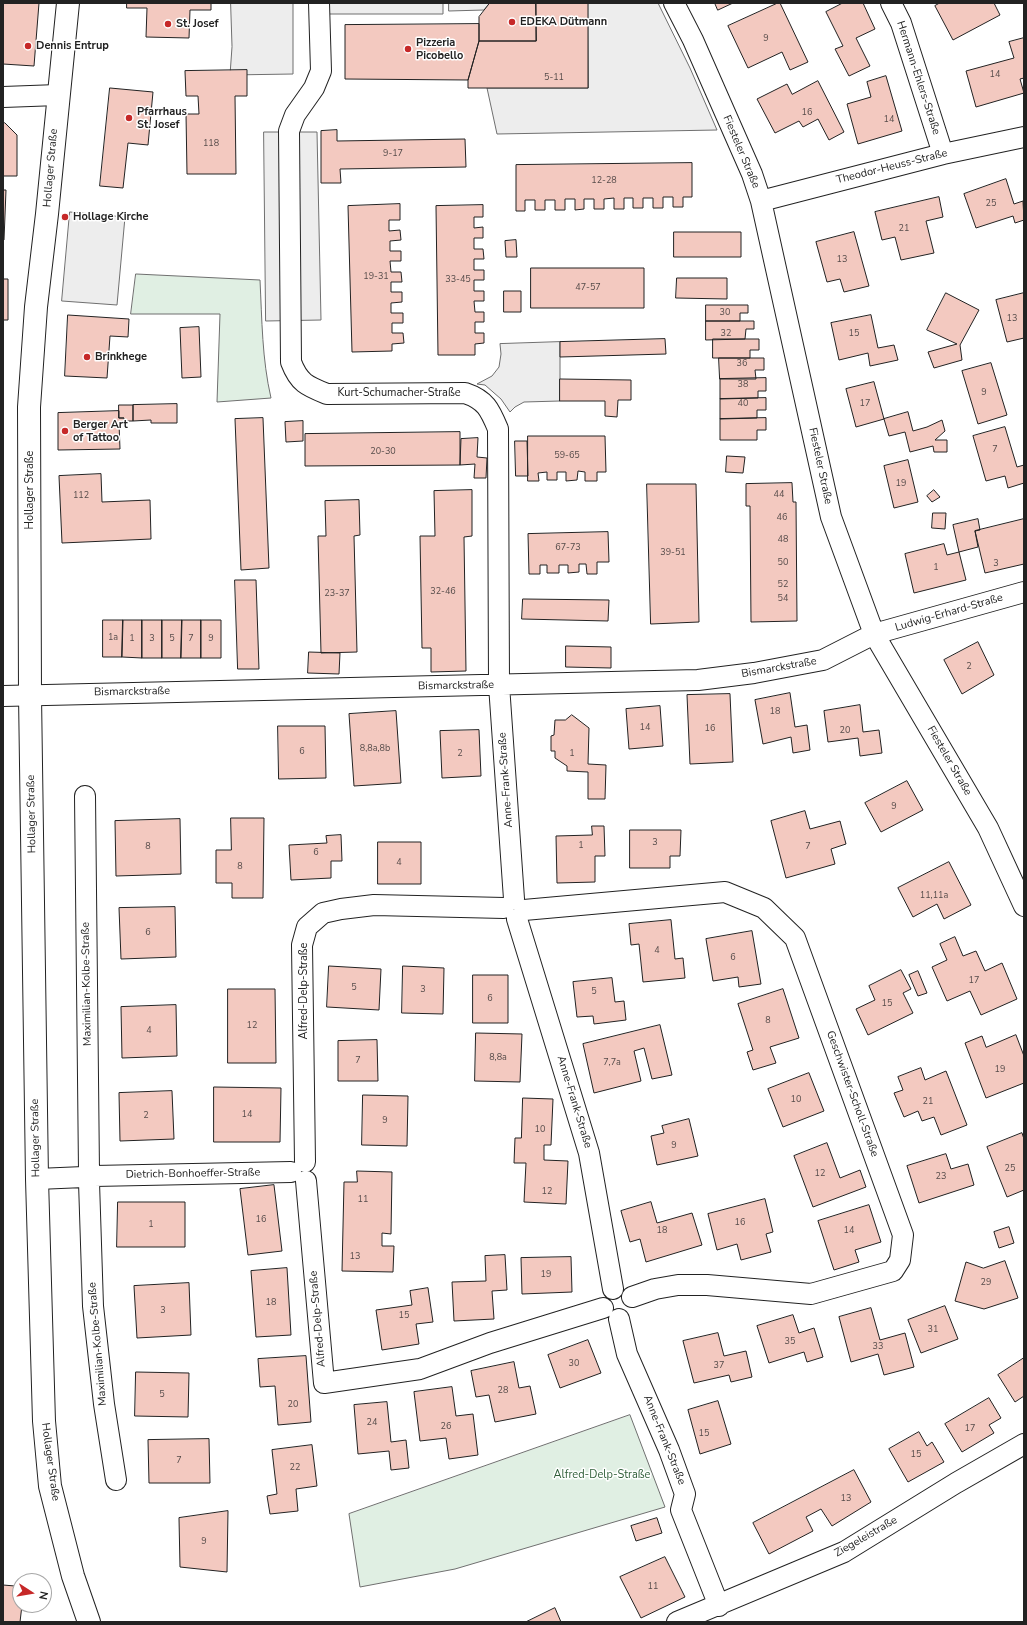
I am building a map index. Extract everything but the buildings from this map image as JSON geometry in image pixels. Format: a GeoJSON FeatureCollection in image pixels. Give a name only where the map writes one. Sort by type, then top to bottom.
{"type":"FeatureCollection","features":[{"type":"Feature","properties":{"kind":"main road","name":"Hollager Straße"},"geometry":{"type":"LineString","coordinates":[[68,3],[47,214],[36,307],[29,408],[30,695],[37,1179],[44,1421],[50,1486],[73,1576],[89,1622]]}},
{"type":"Feature","properties":{"kind":"street","name":"Kurt-Schumacher-Straße"},"geometry":{"type":"LineString","coordinates":[[319,3],[321,71],[314,88],[295,115],[289,131],[291,362],[296,374],[306,385],[327,394],[465,393],[477,397],[490,410],[498,430],[499,685]]}},
{"type":"Feature","properties":{"kind":"street","name":"Fiesteler Straße"},"geometry":{"type":"LineString","coordinates":[[674,3],[693,40],[752,174],[761,201],[831,517],[874,634],[988,828],[1024,906]]}},
{"type":"Feature","properties":{"kind":"street","name":"Hermann-Ehlers-Straße"},"geometry":{"type":"LineString","coordinates":[[891,3],[901,23],[942,154]]}},
{"type":"Feature","properties":{"kind":"street"},"geometry":{"type":"LineString","coordinates":[[3,97],[58,95]]}},
{"type":"Feature","properties":{"kind":"street","name":"Theodor-Heuss-Straße"},"geometry":{"type":"LineString","coordinates":[[761,201],[942,154],[1024,137]]}},
{"type":"Feature","properties":{"kind":"street","name":"Ludwig-Erhard-Straße"},"geometry":{"type":"LineString","coordinates":[[874,634],[1024,592]]}},
{"type":"Feature","properties":{"kind":"street","name":"Bismarckstraße"},"geometry":{"type":"LineString","coordinates":[[3,696],[298,688],[698,680],[754,673],[823,660],[874,634]]}},
{"type":"Feature","properties":{"kind":"street","name":"Anne-Frank-Straße"},"geometry":{"type":"LineString","coordinates":[[499,685],[515,909],[589,1153],[613,1288]]}},
{"type":"Feature","properties":{"kind":"street","name":"Maximilian-Kolbe-Straße"},"geometry":{"type":"LineString","coordinates":[[85,796],[89,1177],[92,1306],[104,1404],[116,1480]]}},
{"type":"Feature","properties":{"kind":"street","name":"Geschwister-Scholl-Straße"},"geometry":{"type":"LineString","coordinates":[[515,909],[725,892],[764,908],[795,938],[902,1235],[900,1260],[893,1271],[811,1294],[707,1284],[678,1285],[655,1289],[632,1297]]}},
{"type":"Feature","properties":{"kind":"street","name":"Alfred-Delp-Straße"},"geometry":{"type":"LineString","coordinates":[[515,909],[374,905],[323,913],[307,927],[302,945],[301,1172],[324,1383],[420,1369],[490,1343],[603,1308]]}},
{"type":"Feature","properties":{"kind":"street","name":"Dietrich-Bonhoeffer-Straße"},"geometry":{"type":"LineString","coordinates":[[37,1179],[301,1172]]}},
{"type":"Feature","properties":{"kind":"street"},"geometry":{"type":"LineString","coordinates":[[613,1288],[622,1288],[632,1297],[633,1307],[631,1312],[624,1318],[619,1319],[607,1316],[603,1308],[603,1299],[605,1294],[613,1288]]}},
{"type":"Feature","properties":{"kind":"street","name":"Anne-Frank-Straße"},"geometry":{"type":"LineString","coordinates":[[619,1319],[627,1354],[669,1450],[685,1494],[681,1510],[719,1606]]}},
{"type":"Feature","properties":{"kind":"street","name":"Ziegeleistraße"},"geometry":{"type":"LineString","coordinates":[[677,1622],[719,1606],[844,1552],[956,1483],[1024,1444]]}},
{"type":"Feature","properties":{"kind":"green space"},"geometry":{"type":"Polygon","coordinates":[[[136,274],[260,280],[264,354],[271,398],[217,402],[220,314],[131,314],[136,274]]]}},
{"type":"Feature","properties":{"kind":"green space","name":"Alfred-Delp-Straße"},"geometry":{"type":"Polygon","coordinates":[[[630,1415],[665,1507],[455,1569],[360,1587],[349,1514],[630,1415]]]}},
{"type":"Feature","properties":{"kind":"shaded area"},"geometry":{"type":"Polygon","coordinates":[[[231,3],[293,3],[293,74],[230,75],[232,47],[231,3]]]}},
{"type":"Feature","properties":{"kind":"shaded area"},"geometry":{"type":"Polygon","coordinates":[[[319,3],[443,3],[443,14],[319,14],[319,3]]]}},
{"type":"Feature","properties":{"kind":"shaded area"},"geometry":{"type":"Polygon","coordinates":[[[449,3],[490,3],[484,10],[449,11],[449,3]]]}},
{"type":"Feature","properties":{"kind":"shaded area"},"geometry":{"type":"Polygon","coordinates":[[[588,3],[658,3],[690,68],[717,130],[497,134],[487,88],[588,88],[588,3]]]}},
{"type":"Feature","properties":{"kind":"shaded area"},"geometry":{"type":"Polygon","coordinates":[[[264,132],[317,132],[321,320],[266,321],[264,132]]]}},
{"type":"Feature","properties":{"kind":"shaded area"},"geometry":{"type":"Polygon","coordinates":[[[70,212],[125,217],[117,305],[62,301],[70,212]]]}},
{"type":"Feature","properties":{"kind":"shaded area"},"geometry":{"type":"Polygon","coordinates":[[[560,342],[560,401],[524,402],[510,412],[501,399],[485,385],[477,384],[492,376],[499,367],[501,354],[500,344],[560,342]]]}},
{"type":"Feature","properties":{"kind":"place","name":"EDEKA Dütmann"},"geometry":{"type":"Point","coordinates":[512,22]}},
{"type":"Feature","properties":{"kind":"place","name":"St. Josef"},"geometry":{"type":"Point","coordinates":[168,24]}},
{"type":"Feature","properties":{"kind":"place","name":"Dennis Entrup"},"geometry":{"type":"Point","coordinates":[28,46]}},
{"type":"Feature","properties":{"kind":"place","name":"Pizzeria Picobello"},"geometry":{"type":"Point","coordinates":[408,49]}},
{"type":"Feature","properties":{"kind":"place","name":"Pfarrhaus St. Josef"},"geometry":{"type":"Point","coordinates":[129,118]}},
{"type":"Feature","properties":{"kind":"place","name":"Hollage Kirche"},"geometry":{"type":"Point","coordinates":[65,217]}},
{"type":"Feature","properties":{"kind":"place","name":"Brinkhege"},"geometry":{"type":"Point","coordinates":[87,357]}},
{"type":"Feature","properties":{"kind":"place","name":"Berger Art of Tattoo"},"geometry":{"type":"Point","coordinates":[65,431]}}]}
